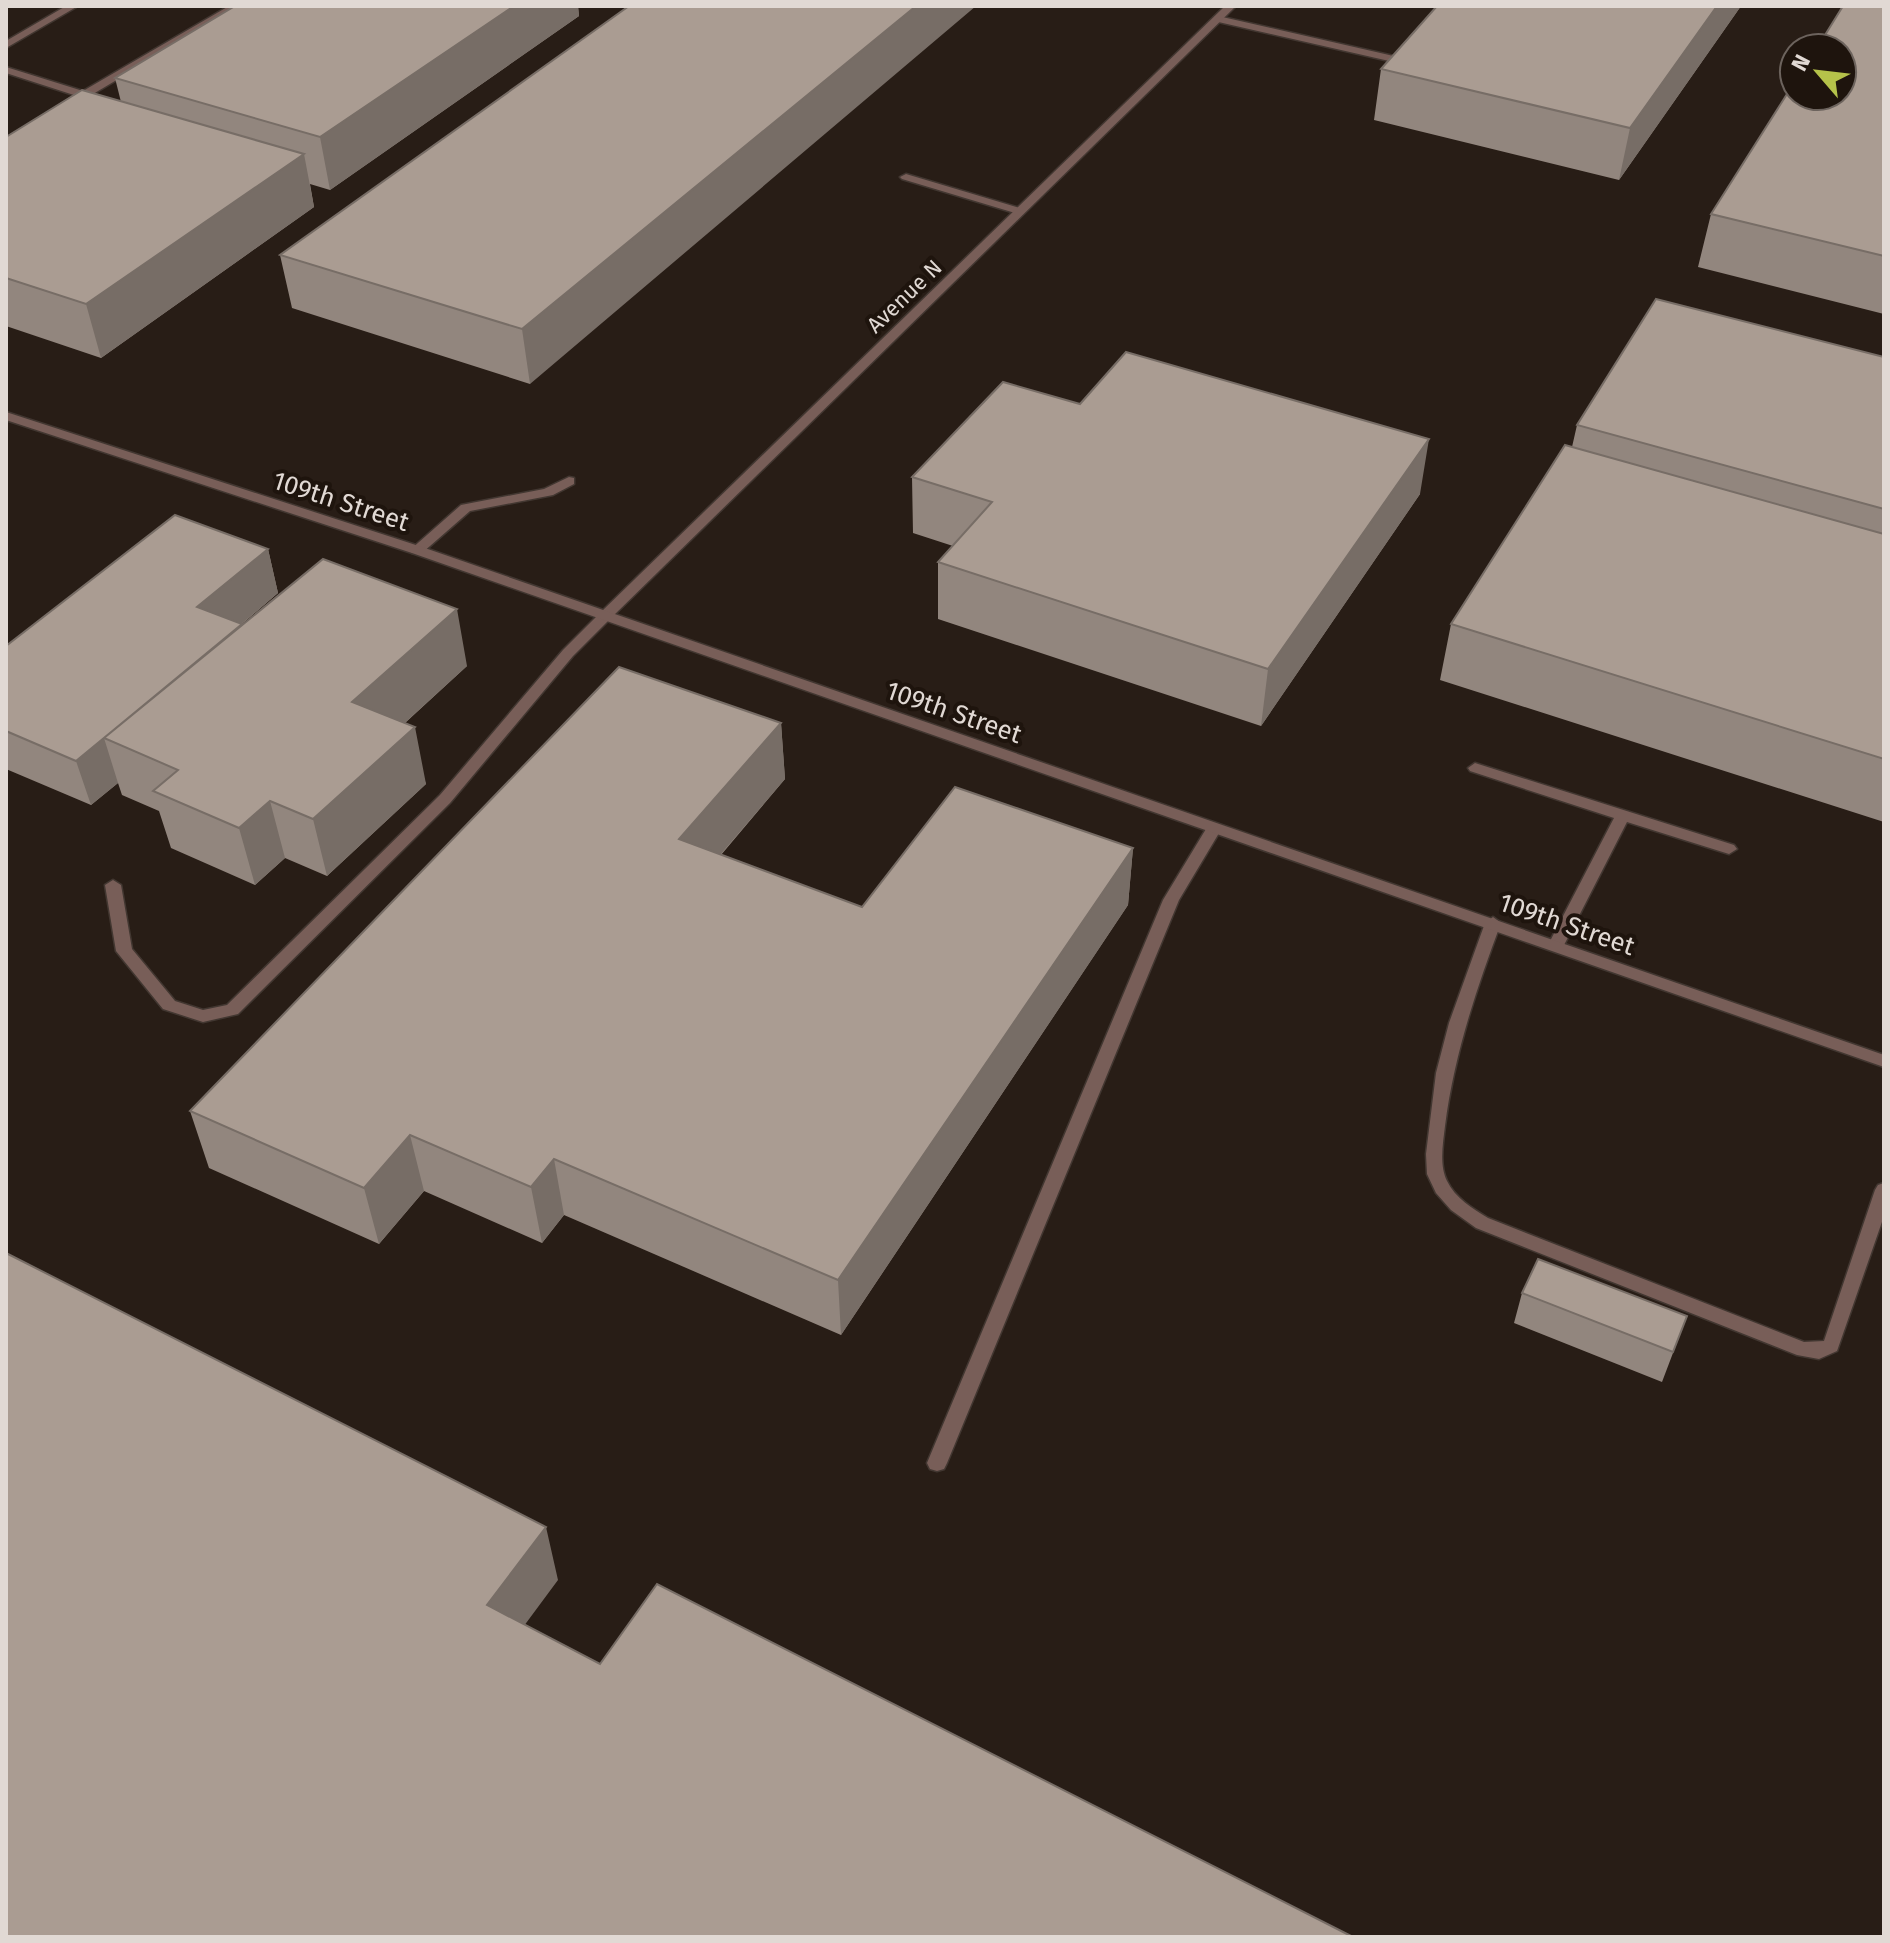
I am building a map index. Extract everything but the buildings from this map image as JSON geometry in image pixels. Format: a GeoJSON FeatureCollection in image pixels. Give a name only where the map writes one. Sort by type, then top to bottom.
{"type":"FeatureCollection","features":[{"type":"Feature","properties":{"kind":"street"},"geometry":{"type":"LineString","coordinates":[[6,45],[73,6]]}},
{"type":"Feature","properties":{"kind":"street"},"geometry":{"type":"LineString","coordinates":[[6,70],[84,95],[236,6]]}},
{"type":"Feature","properties":{"kind":"street","name":"Avenue N"},"geometry":{"type":"LineString","coordinates":[[113,885],[124,951],[169,1005],[203,1016],[232,1010],[445,799],[568,653],[1231,6]]}},
{"type":"Feature","properties":{"kind":"street"},"geometry":{"type":"LineString","coordinates":[[1218,19],[1416,64]]}},
{"type":"Feature","properties":{"kind":"street"},"geometry":{"type":"LineString","coordinates":[[6,28],[25,34]]}},
{"type":"Feature","properties":{"kind":"street"},"geometry":{"type":"LineString","coordinates":[[906,177],[1019,211]]}},
{"type":"Feature","properties":{"kind":"street","name":"109th Street"},"geometry":{"type":"LineString","coordinates":[[6,416],[417,550],[1884,1061]]}},
{"type":"Feature","properties":{"kind":"street"},"geometry":{"type":"LineString","coordinates":[[417,550],[466,508],[548,492],[569,481]]}},
{"type":"Feature","properties":{"kind":"street"},"geometry":{"type":"LineString","coordinates":[[1475,768],[1729,849]]}},
{"type":"Feature","properties":{"kind":"street"},"geometry":{"type":"LineString","coordinates":[[1556,945],[1623,815]]}},
{"type":"Feature","properties":{"kind":"street"},"geometry":{"type":"LineString","coordinates":[[937,1463],[1171,900],[1214,828]]}},
{"type":"Feature","properties":{"kind":"street"},"geometry":{"type":"LineString","coordinates":[[1493,923],[1460,1008],[1441,1084],[1434,1158],[1438,1180],[1456,1206],[1482,1223],[1803,1350],[1819,1351],[1831,1346],[1884,1190]]}}]}
